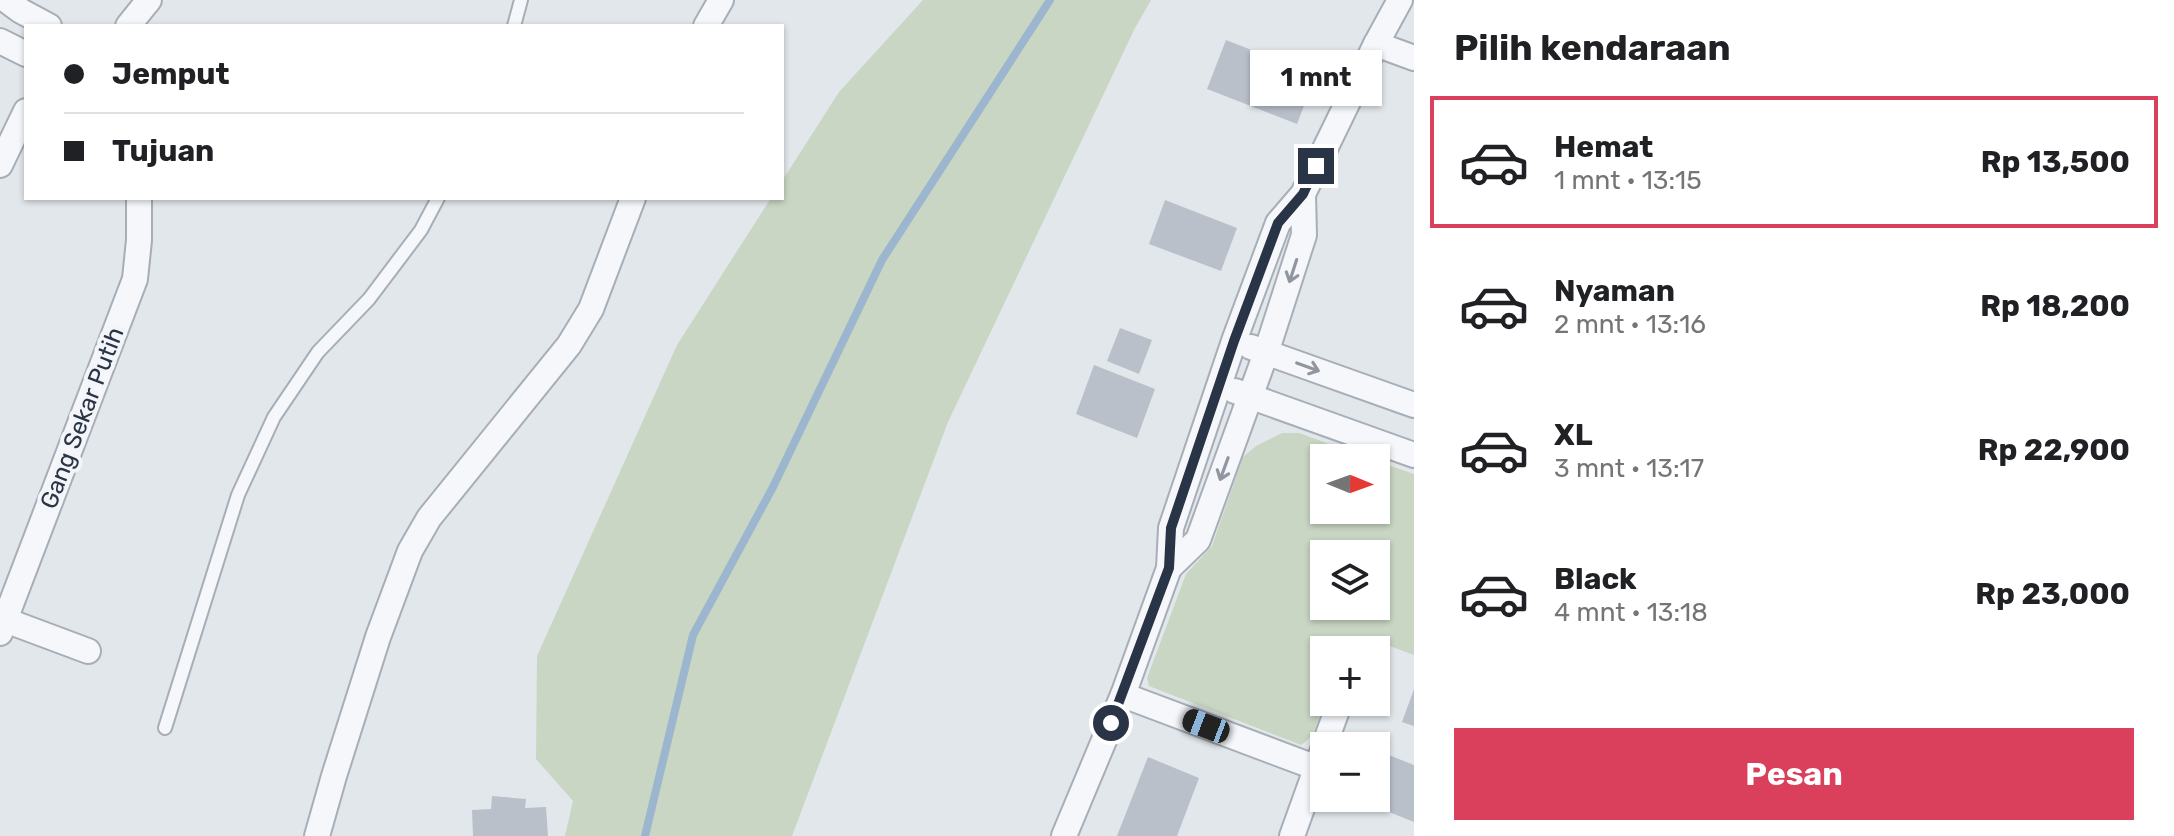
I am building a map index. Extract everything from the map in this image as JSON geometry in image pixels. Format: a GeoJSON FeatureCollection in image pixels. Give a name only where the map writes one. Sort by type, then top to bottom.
{"type":"FeatureCollection","features":[{"type":"Feature","properties":{"kind":"street"},"geometry":{"type":"LineString","coordinates":[[6,0],[45,24]]}},
{"type":"Feature","properties":{"kind":"street"},"geometry":{"type":"LineString","coordinates":[[130,24],[149,0]]}},
{"type":"Feature","properties":{"kind":"street"},"geometry":{"type":"LineString","coordinates":[[707,24],[720,0]]}},
{"type":"Feature","properties":{"kind":"street"},"geometry":{"type":"LineString","coordinates":[[1064,836],[1123,695],[1169,568],[1171,528],[1234,341],[1278,223],[1303,194],[1400,0]]}},
{"type":"Feature","properties":{"kind":"street"},"geometry":{"type":"LineString","coordinates":[[0,41],[24,53]]}},
{"type":"Feature","properties":{"kind":"street"},"geometry":{"type":"LineString","coordinates":[[1376,44],[1414,58]]}},
{"type":"Feature","properties":{"kind":"street"},"geometry":{"type":"LineString","coordinates":[[0,165],[24,115]]}},
{"type":"Feature","properties":{"kind":"street"},"geometry":{"type":"LineString","coordinates":[[1169,568],[1198,540],[1266,353],[1304,235],[1303,194]]}},
{"type":"Feature","properties":{"kind":"street","name":"Gang Sekar Putih"},"geometry":{"type":"LineString","coordinates":[[3,626],[135,279],[139,200]]}},
{"type":"Feature","properties":{"kind":"street"},"geometry":{"type":"LineString","coordinates":[[317,836],[378,637],[410,551],[429,518],[569,345],[591,309],[632,200]]}},
{"type":"Feature","properties":{"kind":"street"},"geometry":{"type":"LineString","coordinates":[[1234,341],[1414,405]]}},
{"type":"Feature","properties":{"kind":"street"},"geometry":{"type":"LineString","coordinates":[[1219,385],[1414,455]]}},
{"type":"Feature","properties":{"kind":"street"},"geometry":{"type":"LineString","coordinates":[[3,626],[88,651]]}},
{"type":"Feature","properties":{"kind":"street"},"geometry":{"type":"LineString","coordinates":[[1123,695],[1310,750]]}},
{"type":"Feature","properties":{"kind":"street"},"geometry":{"type":"LineString","coordinates":[[1292,836],[1310,787]]}},
{"type":"Feature","properties":{"kind":"lane"},"geometry":{"type":"LineString","coordinates":[[515,24],[521,0]]}},
{"type":"Feature","properties":{"kind":"lane"},"geometry":{"type":"LineString","coordinates":[[165,728],[238,495],[274,417],[318,352],[369,299],[421,230],[437,200]]}},
{"type":"Feature","properties":{"kind":"green space"},"geometry":{"type":"Polygon","coordinates":[[[923,0],[1151,0],[948,422],[792,836],[565,836],[573,801],[536,759],[537,656],[677,345],[770,200],[784,200],[784,178],[839,92],[923,0]]]}},
{"type":"Feature","properties":{"kind":"green space"},"geometry":{"type":"Polygon","coordinates":[[[1282,433],[1299,433],[1329,444],[1310,444],[1310,524],[1390,524],[1390,466],[1414,474],[1414,655],[1390,646],[1390,636],[1310,636],[1310,716],[1320,716],[1309,738],[1301,745],[1149,686],[1147,678],[1186,574],[1212,546],[1243,457],[1256,446],[1282,433]]]}},
{"type":"Feature","properties":{"kind":"building"},"geometry":{"type":"Polygon","coordinates":[[[1226,40],[1316,75],[1297,124],[1207,89],[1226,40]]]}},
{"type":"Feature","properties":{"kind":"building"},"geometry":{"type":"Polygon","coordinates":[[[1165,200],[1237,228],[1221,271],[1149,244],[1165,200]]]}},
{"type":"Feature","properties":{"kind":"building"},"geometry":{"type":"Polygon","coordinates":[[[1120,328],[1152,340],[1139,374],[1107,361],[1120,328]]]}},
{"type":"Feature","properties":{"kind":"building"},"geometry":{"type":"Polygon","coordinates":[[[1094,365],[1155,389],[1137,438],[1076,414],[1094,365]]]}},
{"type":"Feature","properties":{"kind":"building"},"geometry":{"type":"Polygon","coordinates":[[[1414,689],[1414,726],[1402,722],[1414,689]]]}},
{"type":"Feature","properties":{"kind":"building"},"geometry":{"type":"Polygon","coordinates":[[[1390,756],[1414,765],[1414,822],[1389,812],[1390,756]]]}},
{"type":"Feature","properties":{"kind":"building"},"geometry":{"type":"Polygon","coordinates":[[[1148,757],[1199,778],[1177,836],[1117,836],[1148,757]]]}},
{"type":"Feature","properties":{"kind":"building"},"geometry":{"type":"Polygon","coordinates":[[[492,796],[526,799],[525,808],[546,807],[548,836],[473,836],[472,810],[491,809],[492,796]]]}},
{"type":"Feature","properties":{"kind":"waterway"},"geometry":{"type":"LineString","coordinates":[[645,836],[693,635],[773,487],[882,260],[1050,0]]}},
{"type":"Feature","properties":{"kind":"route"},"geometry":{"type":"LineString","coordinates":[[1111,723],[1169,568],[1171,528],[1234,341],[1278,223],[1303,194],[1316,166]]}}]}
